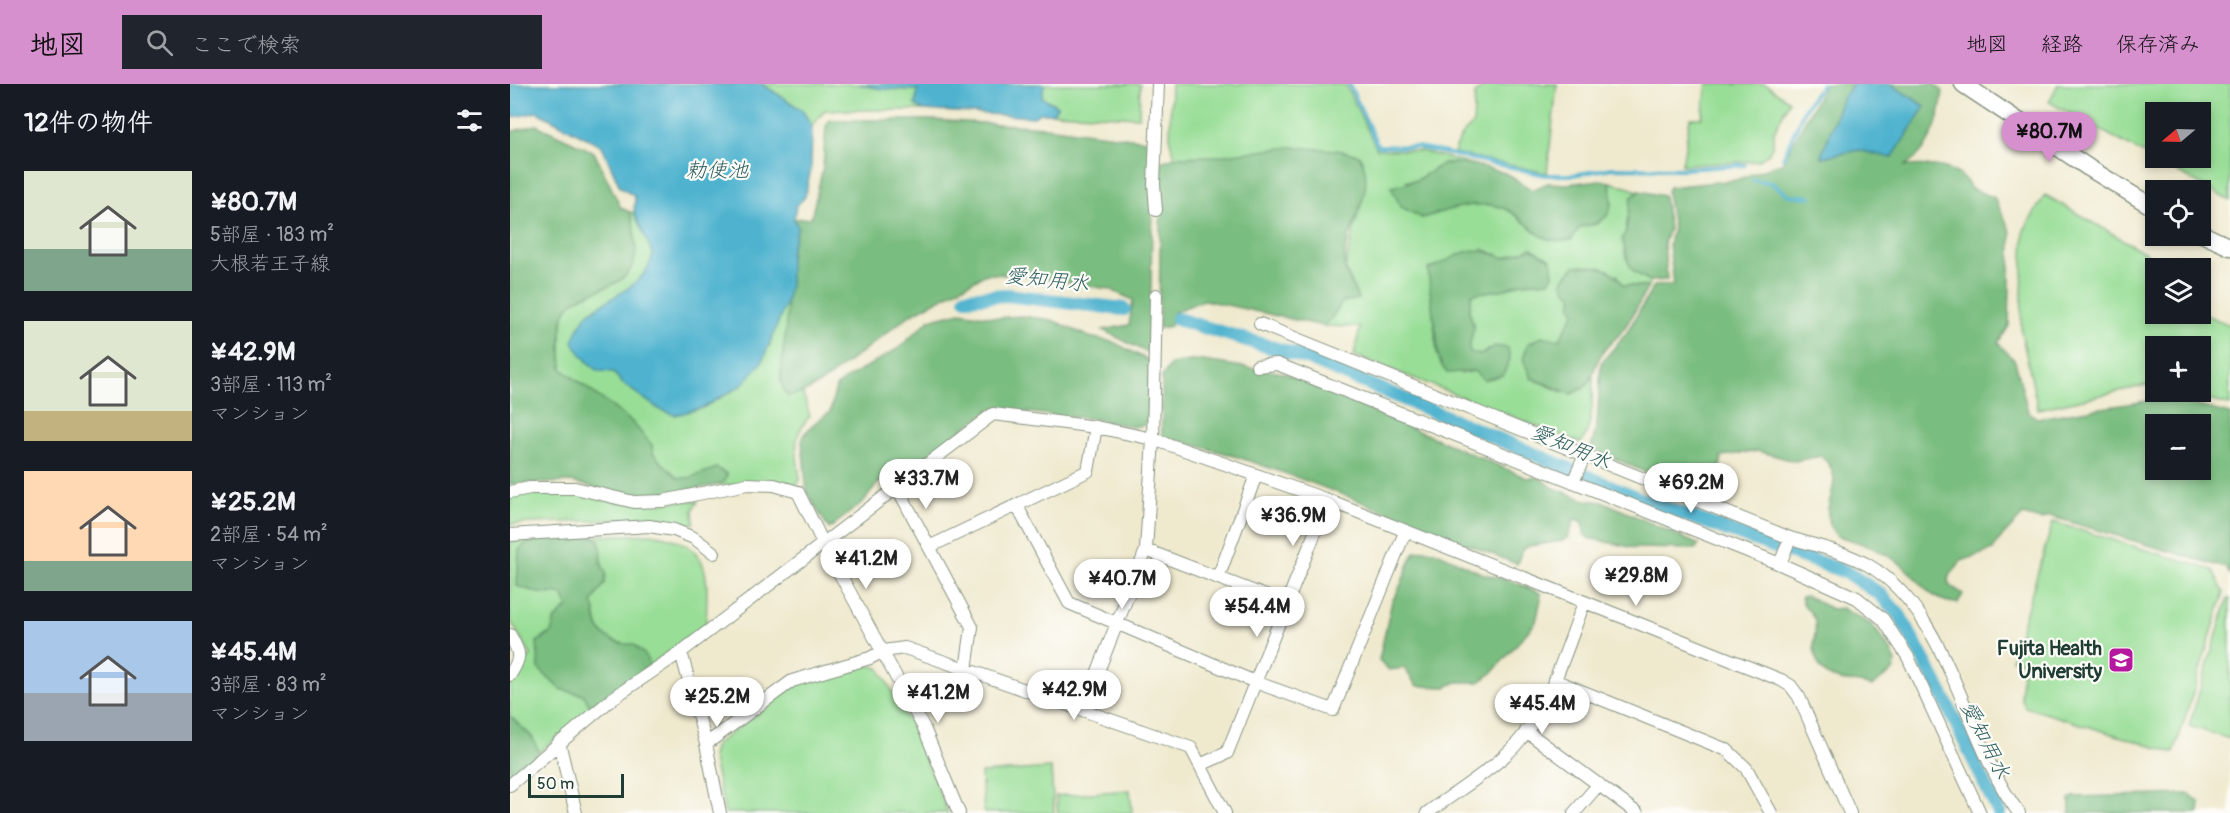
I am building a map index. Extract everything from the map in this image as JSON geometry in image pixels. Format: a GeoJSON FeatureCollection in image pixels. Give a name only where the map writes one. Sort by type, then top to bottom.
{"type":"FeatureCollection","features":[{"type":"Feature","properties":{"kind":"street"},"geometry":{"type":"LineString","coordinates":[[1156,210],[1154,184],[1158,84]]}},
{"type":"Feature","properties":{"kind":"street"},"geometry":{"type":"LineString","coordinates":[[1963,84],[2088,168],[2145,202]]}},
{"type":"Feature","properties":{"kind":"street"},"geometry":{"type":"LineString","coordinates":[[2211,238],[2230,247]]}},
{"type":"Feature","properties":{"kind":"street"},"geometry":{"type":"LineString","coordinates":[[1083,709],[1146,550],[1153,439],[1156,295]]}},
{"type":"Feature","properties":{"kind":"street"},"geometry":{"type":"LineString","coordinates":[[1260,324],[1790,540],[1843,553],[1869,566],[1906,598],[1932,638],[2000,783],[2019,813]]}},
{"type":"Feature","properties":{"kind":"street"},"geometry":{"type":"LineString","coordinates":[[1257,366],[1277,364],[1781,562],[1857,598],[1883,619],[1908,657],[1980,813]]}},
{"type":"Feature","properties":{"kind":"street"},"geometry":{"type":"LineString","coordinates":[[510,785],[613,698],[681,652],[993,414],[1096,427],[1153,439],[1328,500],[1791,686],[1799,697],[1850,813]]}},
{"type":"Feature","properties":{"kind":"street"},"geometry":{"type":"LineString","coordinates":[[929,547],[1088,471],[1096,427]]}},
{"type":"Feature","properties":{"kind":"street"},"geometry":{"type":"LineString","coordinates":[[1574,479],[1584,457]]}},
{"type":"Feature","properties":{"kind":"street"},"geometry":{"type":"LineString","coordinates":[[1218,578],[1256,475]]}},
{"type":"Feature","properties":{"kind":"street"},"geometry":{"type":"LineString","coordinates":[[510,492],[530,488],[575,488],[634,502],[663,501],[747,484],[774,485],[798,492],[823,543],[924,728],[959,813]]}},
{"type":"Feature","properties":{"kind":"street"},"geometry":{"type":"LineString","coordinates":[[897,487],[972,627],[966,670]]}},
{"type":"Feature","properties":{"kind":"street"},"geometry":{"type":"LineString","coordinates":[[1200,765],[1227,753],[1328,500]]}},
{"type":"Feature","properties":{"kind":"street"},"geometry":{"type":"LineString","coordinates":[[1017,506],[1069,603],[1255,682],[1333,710],[1405,532]]}},
{"type":"Feature","properties":{"kind":"street"},"geometry":{"type":"LineString","coordinates":[[510,535],[649,526],[674,530],[694,538],[714,553]]}},
{"type":"Feature","properties":{"kind":"street"},"geometry":{"type":"LineString","coordinates":[[1781,562],[1790,540]]}},
{"type":"Feature","properties":{"kind":"street"},"geometry":{"type":"LineString","coordinates":[[1146,550],[1286,604]]}},
{"type":"Feature","properties":{"kind":"street"},"geometry":{"type":"LineString","coordinates":[[1428,813],[1503,758],[1527,731],[1543,706],[1584,603]]}},
{"type":"Feature","properties":{"kind":"street"},"geometry":{"type":"LineString","coordinates":[[510,635],[518,651],[519,661],[510,675]]}},
{"type":"Feature","properties":{"kind":"street"},"geometry":{"type":"LineString","coordinates":[[706,744],[792,681],[870,658],[883,651],[905,648],[1191,748],[1225,813]]}},
{"type":"Feature","properties":{"kind":"street"},"geometry":{"type":"LineString","coordinates":[[681,652],[706,744],[720,813]]}},
{"type":"Feature","properties":{"kind":"street"},"geometry":{"type":"LineString","coordinates":[[1554,680],[1727,750],[1746,768],[1772,813]]}},
{"type":"Feature","properties":{"kind":"street"},"geometry":{"type":"LineString","coordinates":[[1527,731],[1637,813]]}},
{"type":"Feature","properties":{"kind":"street"},"geometry":{"type":"LineString","coordinates":[[559,742],[576,813]]}},
{"type":"Feature","properties":{"kind":"street"},"geometry":{"type":"LineString","coordinates":[[1574,813],[1599,784]]}},
{"type":"Feature","properties":{"kind":"green space"},"geometry":{"type":"Polygon","coordinates":[[[762,84],[858,84],[882,89],[918,90],[915,105],[923,110],[825,110],[812,126],[802,110],[762,84]]]}},
{"type":"Feature","properties":{"kind":"green space"},"geometry":{"type":"Polygon","coordinates":[[[1044,84],[1140,84],[1139,117],[1053,113],[1057,106],[1042,97],[1044,84]]]}},
{"type":"Feature","properties":{"kind":"green space"},"geometry":{"type":"Polygon","coordinates":[[[1171,84],[1343,84],[1377,149],[1421,151],[1471,164],[1444,163],[1417,180],[1407,181],[1422,218],[1464,206],[1487,204],[1508,210],[1542,236],[1559,241],[1571,240],[1579,227],[1598,224],[1612,204],[1610,182],[1639,191],[1635,194],[1625,231],[1625,254],[1630,265],[1638,274],[1650,281],[1648,287],[1623,285],[1617,274],[1573,296],[1575,312],[1559,341],[1547,338],[1531,378],[1562,392],[1583,389],[1593,377],[1590,420],[1581,443],[1354,355],[1360,327],[1323,326],[1331,319],[1342,302],[1358,299],[1345,267],[1366,179],[1216,156],[1175,157],[1170,142],[1171,84]],[[1532,248],[1505,258],[1483,249],[1429,269],[1437,355],[1461,374],[1474,371],[1489,349],[1481,355],[1470,352],[1468,347],[1474,327],[1469,311],[1472,293],[1506,289],[1521,283],[1549,281],[1532,248]]]}},
{"type":"Feature","properties":{"kind":"green space"},"geometry":{"type":"Polygon","coordinates":[[[1486,84],[1557,84],[1547,173],[1454,153],[1461,136],[1473,124],[1475,94],[1486,84]]]}},
{"type":"Feature","properties":{"kind":"green space"},"geometry":{"type":"Polygon","coordinates":[[[1707,84],[1765,84],[1789,101],[1774,132],[1773,144],[1768,154],[1758,161],[1682,165],[1690,118],[1702,118],[1707,84]]]}},
{"type":"Feature","properties":{"kind":"green space"},"geometry":{"type":"Polygon","coordinates":[[[1825,84],[1853,84],[1843,97],[1822,157],[1859,150],[1892,158],[1925,106],[1890,84],[1933,84],[1943,91],[1937,123],[1928,143],[1905,166],[1933,166],[1951,170],[1959,174],[1971,189],[1994,197],[2011,232],[2009,326],[1998,343],[2015,361],[2028,412],[2037,418],[2145,401],[2182,402],[2230,414],[2230,574],[2226,568],[2050,516],[2041,520],[2023,515],[1998,541],[1993,550],[1961,561],[1948,578],[1949,585],[1963,594],[1958,603],[1948,602],[1932,594],[1898,562],[1868,546],[1837,536],[1830,526],[1828,514],[1834,481],[1833,473],[1821,456],[1794,461],[1758,451],[1722,456],[1716,492],[1705,499],[1591,448],[1597,424],[1601,363],[1626,334],[1654,286],[1674,285],[1669,244],[1673,228],[1667,191],[1669,187],[1736,180],[1782,163],[1825,84]]]}},
{"type":"Feature","properties":{"kind":"green space"},"geometry":{"type":"Polygon","coordinates":[[[2058,84],[2230,84],[2230,201],[2211,191],[2211,180],[2192,180],[2170,168],[2211,168],[2211,102],[2145,102],[2145,155],[2049,102],[2058,84]]]}},
{"type":"Feature","properties":{"kind":"green space"},"geometry":{"type":"Polygon","coordinates":[[[830,120],[933,120],[1045,127],[1153,141],[1150,354],[1103,330],[1129,325],[1133,300],[1109,289],[1021,275],[986,274],[910,315],[822,382],[803,393],[788,396],[782,380],[782,367],[794,219],[811,218],[823,168],[826,126],[830,120]]]}},
{"type":"Feature","properties":{"kind":"green space"},"geometry":{"type":"Polygon","coordinates":[[[536,125],[594,152],[621,208],[630,212],[634,229],[635,258],[630,271],[620,280],[572,303],[565,313],[561,333],[562,369],[632,422],[652,445],[653,453],[678,478],[689,478],[717,468],[727,474],[725,481],[717,485],[650,496],[619,494],[572,482],[510,484],[510,132],[536,125]]]}},
{"type":"Feature","properties":{"kind":"green space"},"geometry":{"type":"Polygon","coordinates":[[[1291,147],[1337,150],[1359,155],[1365,169],[1366,184],[1345,255],[1346,272],[1358,299],[1342,302],[1331,319],[1323,326],[1204,300],[1174,312],[1170,326],[1159,328],[1161,162],[1175,157],[1216,156],[1291,147]]]}},
{"type":"Feature","properties":{"kind":"green space"},"geometry":{"type":"Polygon","coordinates":[[[1444,163],[1471,164],[1505,173],[1532,190],[1548,183],[1567,184],[1601,180],[1610,182],[1610,208],[1608,214],[1599,222],[1580,227],[1571,240],[1559,241],[1535,232],[1516,215],[1498,206],[1464,206],[1422,218],[1401,207],[1391,187],[1417,180],[1444,163]]]}},
{"type":"Feature","properties":{"kind":"green space"},"geometry":{"type":"Polygon","coordinates":[[[1639,191],[1664,196],[1669,229],[1664,243],[1667,280],[1650,281],[1633,271],[1629,264],[1622,239],[1626,231],[1631,198],[1639,191]]]}},
{"type":"Feature","properties":{"kind":"green space"},"geometry":{"type":"Polygon","coordinates":[[[2045,195],[2155,258],[2145,258],[2145,324],[2211,324],[2211,317],[2230,325],[2230,405],[2211,401],[2211,336],[2145,336],[2145,385],[2038,409],[2021,331],[2024,230],[2045,195]]]}},
{"type":"Feature","properties":{"kind":"green space"},"geometry":{"type":"Polygon","coordinates":[[[630,212],[634,213],[651,246],[653,256],[650,266],[635,283],[586,316],[574,341],[576,345],[591,366],[613,372],[622,383],[659,409],[675,415],[702,408],[741,386],[770,345],[771,336],[786,303],[789,316],[780,380],[788,396],[803,393],[810,416],[797,438],[800,480],[797,485],[717,485],[717,468],[689,478],[679,478],[653,453],[651,445],[632,422],[562,369],[561,333],[565,313],[572,303],[620,280],[630,271],[635,258],[635,239],[630,212]]]}},
{"type":"Feature","properties":{"kind":"green space"},"geometry":{"type":"Polygon","coordinates":[[[1531,248],[1551,259],[1553,275],[1549,281],[1521,283],[1506,289],[1472,294],[1469,311],[1474,327],[1470,352],[1481,355],[1495,346],[1508,348],[1510,359],[1503,375],[1484,380],[1474,371],[1447,373],[1438,354],[1428,269],[1472,250],[1505,258],[1531,248]]]}},
{"type":"Feature","properties":{"kind":"green space"},"geometry":{"type":"Polygon","coordinates":[[[1575,266],[1603,268],[1619,278],[1623,285],[1648,287],[1626,326],[1605,349],[1589,381],[1580,390],[1571,394],[1531,378],[1523,359],[1528,344],[1542,336],[1559,340],[1575,312],[1571,306],[1573,296],[1566,290],[1562,281],[1575,266]]]}},
{"type":"Feature","properties":{"kind":"green space"},"geometry":{"type":"Polygon","coordinates":[[[960,312],[998,318],[1021,316],[1052,320],[1089,337],[1113,342],[1150,361],[1148,419],[1143,425],[1132,427],[1095,419],[991,409],[914,464],[899,470],[877,484],[865,500],[829,529],[807,493],[802,441],[806,432],[830,412],[836,387],[844,380],[899,348],[929,320],[960,312]]]}},
{"type":"Feature","properties":{"kind":"green space"},"geometry":{"type":"Polygon","coordinates":[[[1196,360],[1284,373],[1527,478],[1538,477],[1554,488],[1585,500],[1604,502],[1699,545],[1695,549],[1635,548],[1588,538],[1584,534],[1583,522],[1575,518],[1568,538],[1529,546],[1522,550],[1517,564],[1303,480],[1225,453],[1165,438],[1162,436],[1162,377],[1171,364],[1196,360]]]}},
{"type":"Feature","properties":{"kind":"green space"},"geometry":{"type":"Polygon","coordinates":[[[574,491],[616,502],[698,501],[693,510],[694,523],[686,525],[660,518],[510,524],[510,494],[574,491]]]}},
{"type":"Feature","properties":{"kind":"green space","name":"Fujita Health University"},"geometry":{"type":"Polygon","coordinates":[[[2053,522],[2213,570],[2224,593],[2174,753],[2025,707],[2021,698],[2022,661],[2012,659],[2053,522]]]}},
{"type":"Feature","properties":{"kind":"green space"},"geometry":{"type":"Polygon","coordinates":[[[651,534],[686,545],[696,553],[706,574],[707,605],[706,624],[650,665],[640,654],[605,636],[597,624],[592,602],[605,583],[599,540],[593,536],[651,534]]]}},
{"type":"Feature","properties":{"kind":"green space"},"geometry":{"type":"Polygon","coordinates":[[[554,537],[525,544],[519,550],[517,586],[539,593],[562,594],[568,607],[555,619],[551,633],[543,636],[539,669],[560,689],[584,695],[598,705],[539,752],[532,737],[510,716],[510,684],[531,655],[510,620],[510,542],[554,537]]]}},
{"type":"Feature","properties":{"kind":"green space"},"geometry":{"type":"Polygon","coordinates":[[[554,537],[593,537],[599,540],[602,552],[600,562],[606,573],[605,583],[592,602],[598,627],[604,635],[613,640],[633,644],[645,655],[650,665],[598,705],[590,707],[584,695],[560,689],[539,669],[537,642],[551,633],[555,619],[568,607],[562,594],[539,593],[517,586],[519,550],[525,544],[554,537]]]}},
{"type":"Feature","properties":{"kind":"green space"},"geometry":{"type":"Polygon","coordinates":[[[1435,551],[1483,574],[1512,581],[1540,593],[1541,599],[1536,622],[1492,673],[1479,682],[1456,682],[1446,687],[1417,686],[1404,668],[1389,670],[1379,660],[1392,601],[1415,552],[1435,551]]]}},
{"type":"Feature","properties":{"kind":"green space"},"geometry":{"type":"Polygon","coordinates":[[[1807,596],[1832,609],[1842,608],[1872,625],[1890,649],[1896,662],[1893,671],[1872,686],[1836,679],[1822,670],[1814,649],[1815,621],[1801,597],[1807,596]]]}},
{"type":"Feature","properties":{"kind":"green space"},"geometry":{"type":"Polygon","coordinates":[[[2228,598],[2230,598],[2230,739],[2189,726],[2228,598]]]}},
{"type":"Feature","properties":{"kind":"green space"},"geometry":{"type":"Polygon","coordinates":[[[866,665],[879,668],[912,727],[948,813],[725,813],[712,756],[715,745],[797,683],[866,665]]]}},
{"type":"Feature","properties":{"kind":"green space"},"geometry":{"type":"Polygon","coordinates":[[[510,716],[532,737],[539,752],[510,778],[510,716]]]}},
{"type":"Feature","properties":{"kind":"green space"},"geometry":{"type":"Polygon","coordinates":[[[1051,768],[1054,813],[984,813],[981,773],[1051,768]]]}},
{"type":"Feature","properties":{"kind":"green space"},"geometry":{"type":"Polygon","coordinates":[[[1130,790],[1132,813],[1058,813],[1056,796],[1130,790]]]}},
{"type":"Feature","properties":{"kind":"green space"},"geometry":{"type":"Polygon","coordinates":[[[2190,794],[2200,803],[2199,813],[2070,813],[2070,799],[2073,797],[2190,794]]]}},
{"type":"Feature","properties":{"kind":"water","name":"勅使池"},"geometry":{"type":"Polygon","coordinates":[[[510,84],[762,84],[802,110],[812,126],[811,169],[805,197],[796,206],[794,219],[798,227],[790,252],[790,285],[786,303],[762,362],[741,386],[702,408],[675,415],[659,409],[622,383],[613,372],[598,371],[580,354],[573,341],[584,318],[595,308],[634,284],[649,266],[653,254],[634,213],[635,197],[620,187],[602,146],[537,112],[510,118],[510,84]]]}},
{"type":"Feature","properties":{"kind":"water"},"geometry":{"type":"Polygon","coordinates":[[[858,84],[1044,84],[1042,97],[1057,106],[1053,113],[1040,113],[1034,117],[923,110],[915,105],[918,90],[882,89],[858,84]]]}},
{"type":"Feature","properties":{"kind":"water"},"geometry":{"type":"Polygon","coordinates":[[[1853,84],[1890,84],[1925,106],[1892,158],[1859,150],[1821,157],[1843,97],[1853,84]]]}},
{"type":"Feature","properties":{"kind":"waterway"},"geometry":{"type":"LineString","coordinates":[[1349,84],[1378,146],[1418,147],[1545,175],[1573,175],[1612,168],[1682,169],[1745,165]]}},
{"type":"Feature","properties":{"kind":"waterway"},"geometry":{"type":"LineString","coordinates":[[1783,158],[1805,108],[1822,84]]}},
{"type":"Feature","properties":{"kind":"waterway"},"geometry":{"type":"LineString","coordinates":[[1753,180],[1772,183],[1789,195],[1811,197]]}},
{"type":"Feature","properties":{"kind":"waterway","name":"愛知用水"},"geometry":{"type":"LineString","coordinates":[[966,298],[1006,295],[1124,309]]}},
{"type":"Feature","properties":{"kind":"waterway","name":"愛知用水"},"geometry":{"type":"LineString","coordinates":[[1177,319],[1307,358],[1640,499],[1846,572],[1880,594],[1900,616],[1941,692],[1999,813]]}},
{"type":"Feature","properties":{"kind":"place","name":"Fujita Health University"},"geometry":{"type":"Point","coordinates":[2121,660]}}]}
